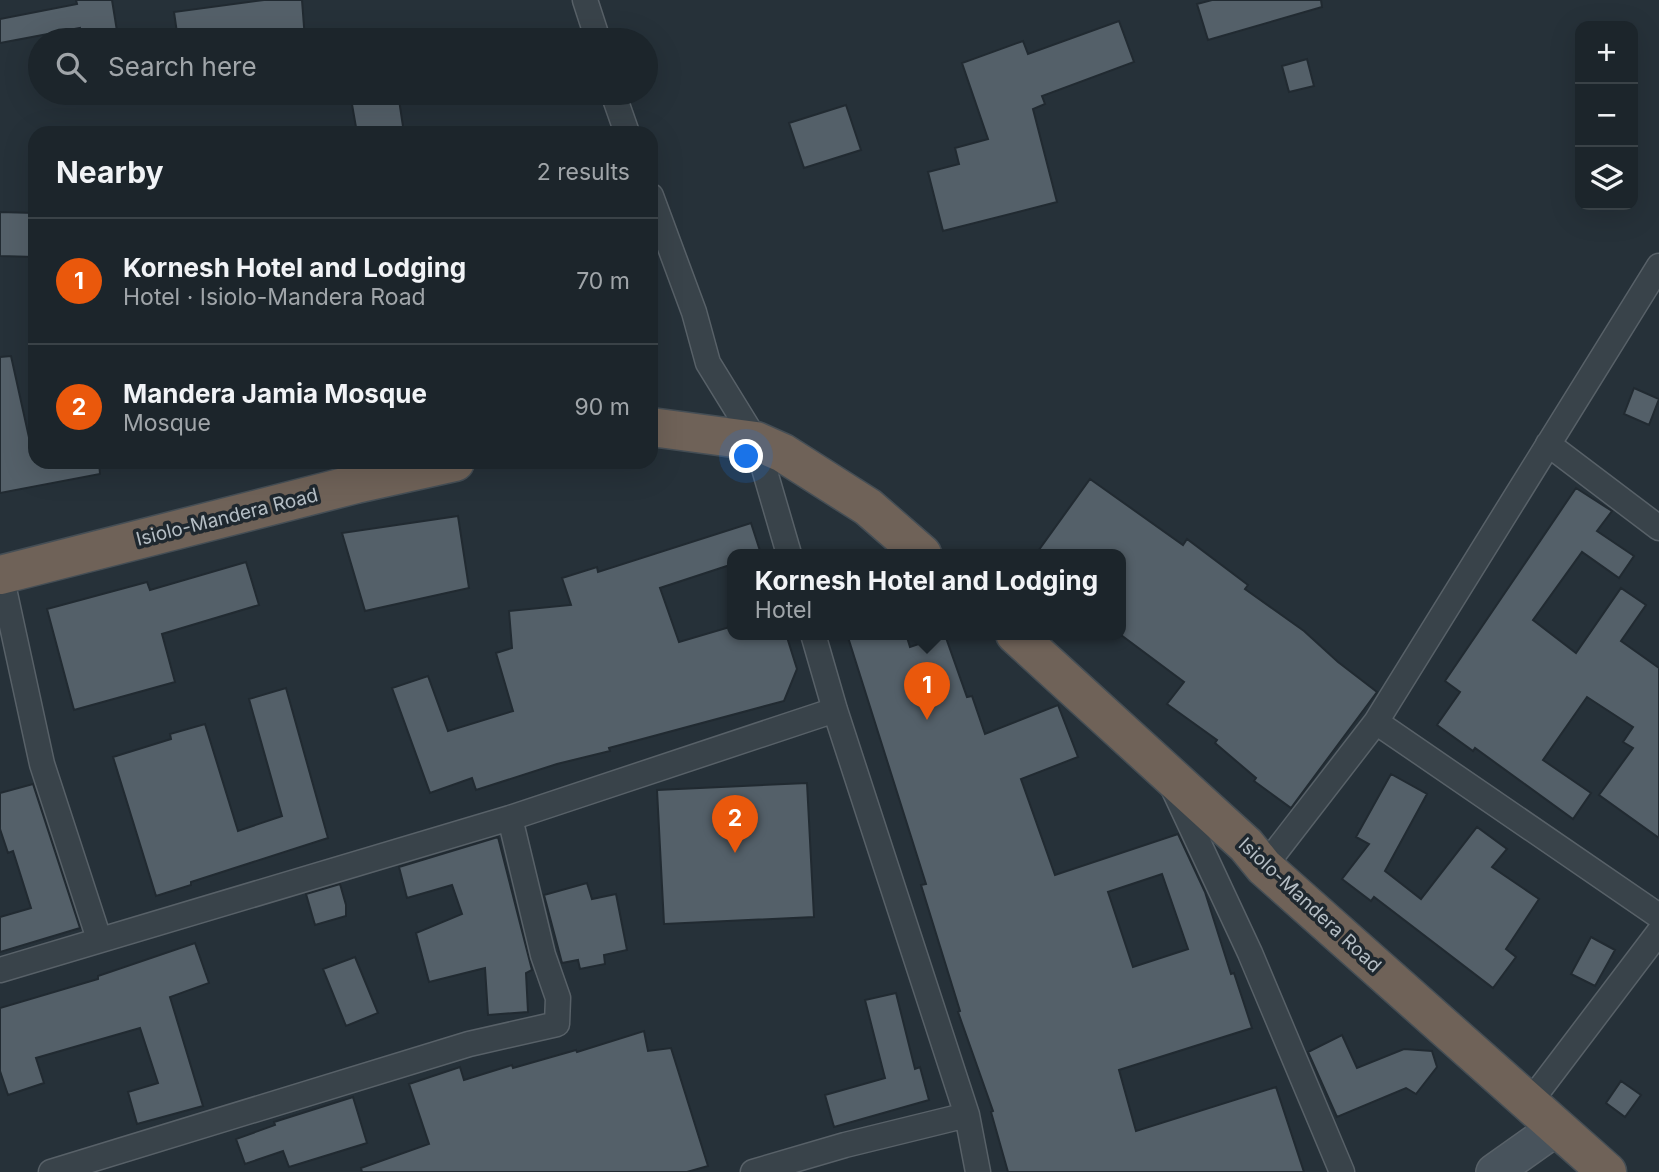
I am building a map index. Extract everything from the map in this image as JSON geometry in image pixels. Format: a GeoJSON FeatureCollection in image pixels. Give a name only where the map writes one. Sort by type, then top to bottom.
{"type":"FeatureCollection","features":[{"type":"Feature","properties":{"kind":"highway"},"geometry":{"type":"LineString","coordinates":[[658,428],[756,441],[783,453],[868,508],[916,549]]}},
{"type":"Feature","properties":{"kind":"highway","name":"Isiolo-Mandera Road"},"geometry":{"type":"LineString","coordinates":[[1,575],[424,469]]}},
{"type":"Feature","properties":{"kind":"highway","name":"Isiolo-Mandera Road"},"geometry":{"type":"LineString","coordinates":[[1022,640],[1245,845],[1264,867],[1607,1172]]}},
{"type":"Feature","properties":{"kind":"main road"},"geometry":{"type":"LineString","coordinates":[[1494,1172],[1543,1115]]}},
{"type":"Feature","properties":{"kind":"street"},"geometry":{"type":"LineString","coordinates":[[585,0],[594,28]]}},
{"type":"Feature","properties":{"kind":"street"},"geometry":{"type":"LineString","coordinates":[[617,105],[625,126]]}},
{"type":"Feature","properties":{"kind":"street"},"geometry":{"type":"LineString","coordinates":[[658,215],[694,312],[708,363],[756,441],[788,549]]}},
{"type":"Feature","properties":{"kind":"street"},"geometry":{"type":"LineString","coordinates":[[1264,867],[1376,722],[1659,266]]}},
{"type":"Feature","properties":{"kind":"street"},"geometry":{"type":"LineString","coordinates":[[1548,444],[1659,528]]}},
{"type":"Feature","properties":{"kind":"street"},"geometry":{"type":"LineString","coordinates":[[1,575],[42,764],[99,939]]}},
{"type":"Feature","properties":{"kind":"street"},"geometry":{"type":"LineString","coordinates":[[815,640],[967,1115],[978,1172]]}},
{"type":"Feature","properties":{"kind":"street"},"geometry":{"type":"LineString","coordinates":[[0,970],[510,818],[835,710]]}},
{"type":"Feature","properties":{"kind":"street"},"geometry":{"type":"LineString","coordinates":[[1376,722],[1659,916]]}},
{"type":"Feature","properties":{"kind":"street"},"geometry":{"type":"LineString","coordinates":[[1165,772],[1250,953],[1342,1172]]}},
{"type":"Feature","properties":{"kind":"street"},"geometry":{"type":"LineString","coordinates":[[51,1172],[469,1044],[557,1024],[558,998],[543,956],[510,818]]}},
{"type":"Feature","properties":{"kind":"street"},"geometry":{"type":"LineString","coordinates":[[1543,1115],[1659,932]]}},
{"type":"Feature","properties":{"kind":"street"},"geometry":{"type":"LineString","coordinates":[[753,1172],[845,1145],[967,1115]]}},
{"type":"Feature","properties":{"kind":"building"},"geometry":{"type":"Polygon","coordinates":[[[76,0],[112,0],[117,28],[28,28],[28,38],[0,43],[0,19],[77,4],[76,0]]]}},
{"type":"Feature","properties":{"kind":"building"},"geometry":{"type":"Polygon","coordinates":[[[264,0],[302,0],[304,28],[176,28],[174,12],[264,0]]]}},
{"type":"Feature","properties":{"kind":"building"},"geometry":{"type":"Polygon","coordinates":[[[1212,0],[1321,0],[1322,7],[1208,40],[1197,4],[1212,0]]]}},
{"type":"Feature","properties":{"kind":"building"},"geometry":{"type":"Polygon","coordinates":[[[1119,21],[1134,62],[1042,96],[1045,104],[1033,109],[1057,202],[943,231],[928,172],[959,164],[955,148],[988,139],[962,63],[1023,41],[1028,54],[1119,21]]]}},
{"type":"Feature","properties":{"kind":"building"},"geometry":{"type":"Polygon","coordinates":[[[1307,59],[1314,86],[1289,92],[1282,66],[1307,59]]]}},
{"type":"Feature","properties":{"kind":"building"},"geometry":{"type":"Polygon","coordinates":[[[352,105],[400,105],[403,126],[356,126],[352,105]]]}},
{"type":"Feature","properties":{"kind":"building"},"geometry":{"type":"Polygon","coordinates":[[[846,105],[861,150],[804,168],[789,123],[846,105]]]}},
{"type":"Feature","properties":{"kind":"building"},"geometry":{"type":"Polygon","coordinates":[[[0,212],[28,213],[28,257],[0,256],[0,212]]]}},
{"type":"Feature","properties":{"kind":"building"},"geometry":{"type":"Polygon","coordinates":[[[11,356],[28,433],[28,469],[100,469],[100,474],[0,493],[0,357],[11,356]]]}},
{"type":"Feature","properties":{"kind":"building"},"geometry":{"type":"Polygon","coordinates":[[[1634,388],[1659,399],[1649,425],[1624,414],[1634,388]]]}},
{"type":"Feature","properties":{"kind":"building"},"geometry":{"type":"Polygon","coordinates":[[[1090,479],[1183,545],[1187,539],[1248,585],[1245,589],[1304,631],[1377,692],[1291,808],[1254,781],[1256,778],[1215,743],[1217,740],[1167,704],[1184,682],[1126,639],[1126,549],[1040,549],[1090,479]]]}},
{"type":"Feature","properties":{"kind":"building"},"geometry":{"type":"Polygon","coordinates":[[[1576,488],[1612,511],[1597,531],[1634,556],[1619,578],[1582,552],[1533,620],[1576,653],[1621,588],[1646,605],[1621,641],[1659,668],[1659,838],[1599,795],[1633,748],[1623,742],[1633,727],[1587,697],[1543,760],[1591,793],[1573,819],[1475,748],[1473,751],[1437,725],[1460,692],[1445,681],[1576,488]]]}},
{"type":"Feature","properties":{"kind":"building"},"geometry":{"type":"Polygon","coordinates":[[[458,516],[469,588],[365,611],[342,533],[458,516]]]}},
{"type":"Feature","properties":{"kind":"building"},"geometry":{"type":"Polygon","coordinates":[[[751,523],[759,549],[727,549],[727,566],[660,588],[679,642],[727,628],[727,640],[788,640],[797,669],[784,701],[609,748],[610,751],[557,764],[476,790],[472,778],[430,793],[392,688],[428,676],[448,731],[513,711],[496,653],[512,648],[509,611],[571,605],[562,578],[597,567],[598,572],[751,523]]]}},
{"type":"Feature","properties":{"kind":"building"},"geometry":{"type":"Polygon","coordinates":[[[246,562],[259,605],[162,634],[175,682],[74,710],[47,609],[147,582],[150,590],[246,562]]]}},
{"type":"Feature","properties":{"kind":"building"},"geometry":{"type":"Polygon","coordinates":[[[849,640],[908,640],[910,647],[930,640],[947,640],[967,697],[972,696],[985,734],[1058,705],[1078,757],[1021,779],[1055,875],[1178,834],[1205,892],[1231,974],[1234,973],[1252,1028],[1119,1070],[1136,1131],[1276,1087],[1304,1172],[1008,1172],[991,1112],[993,1111],[958,1012],[960,1011],[921,885],[926,884],[849,640]],[[1162,874],[1108,892],[1133,967],[1188,949],[1162,874]]]}},
{"type":"Feature","properties":{"kind":"building"},"geometry":{"type":"Polygon","coordinates":[[[286,688],[328,838],[156,896],[113,757],[171,739],[170,734],[205,724],[238,831],[282,816],[249,699],[286,688]]]}},
{"type":"Feature","properties":{"kind":"building"},"geometry":{"type":"Polygon","coordinates":[[[1391,774],[1427,794],[1385,871],[1421,899],[1477,827],[1507,849],[1492,867],[1539,899],[1506,949],[1516,957],[1493,988],[1374,897],[1371,901],[1342,879],[1369,844],[1356,837],[1391,774]]]}},
{"type":"Feature","properties":{"kind":"building"},"geometry":{"type":"Polygon","coordinates":[[[807,783],[814,917],[664,924],[657,790],[807,783]]]}},
{"type":"Feature","properties":{"kind":"building"},"geometry":{"type":"Polygon","coordinates":[[[33,784],[80,928],[0,952],[0,917],[31,908],[13,851],[8,853],[0,829],[0,793],[33,784]]]}},
{"type":"Feature","properties":{"kind":"building"},"geometry":{"type":"Polygon","coordinates":[[[498,837],[532,970],[526,973],[528,1012],[488,1015],[485,968],[429,982],[416,933],[462,914],[452,885],[407,898],[399,867],[498,837]]]}},
{"type":"Feature","properties":{"kind":"building"},"geometry":{"type":"Polygon","coordinates":[[[587,883],[592,899],[616,894],[627,950],[604,955],[605,964],[580,969],[578,960],[562,963],[544,895],[587,883]]]}},
{"type":"Feature","properties":{"kind":"building"},"geometry":{"type":"Polygon","coordinates":[[[340,884],[346,916],[315,925],[306,894],[340,884]]]}},
{"type":"Feature","properties":{"kind":"building"},"geometry":{"type":"Polygon","coordinates":[[[1591,937],[1615,950],[1595,986],[1571,974],[1591,937]]]}},
{"type":"Feature","properties":{"kind":"building"},"geometry":{"type":"Polygon","coordinates":[[[195,943],[209,983],[170,997],[203,1106],[137,1124],[128,1092],[158,1083],[140,1028],[36,1058],[44,1083],[8,1095],[0,1071],[0,1008],[98,979],[98,976],[195,943]]]}},
{"type":"Feature","properties":{"kind":"building"},"geometry":{"type":"Polygon","coordinates":[[[355,957],[378,1013],[346,1026],[323,969],[355,957]]]}},
{"type":"Feature","properties":{"kind":"building"},"geometry":{"type":"Polygon","coordinates":[[[896,993],[915,1069],[920,1067],[929,1100],[834,1127],[825,1095],[885,1078],[865,1000],[896,993]]]}},
{"type":"Feature","properties":{"kind":"building"},"geometry":{"type":"Polygon","coordinates":[[[644,1031],[648,1051],[671,1048],[708,1166],[687,1172],[362,1172],[361,1168],[429,1144],[409,1084],[460,1067],[464,1080],[512,1065],[513,1068],[576,1050],[577,1052],[644,1031]]]}},
{"type":"Feature","properties":{"kind":"building"},"geometry":{"type":"Polygon","coordinates":[[[1342,1035],[1357,1068],[1404,1049],[1432,1051],[1437,1067],[1416,1094],[1406,1088],[1337,1117],[1308,1052],[1342,1035]]]}},
{"type":"Feature","properties":{"kind":"building"},"geometry":{"type":"Polygon","coordinates":[[[1621,1081],[1641,1095],[1625,1117],[1606,1103],[1621,1081]]]}},
{"type":"Feature","properties":{"kind":"building"},"geometry":{"type":"Polygon","coordinates":[[[353,1097],[367,1143],[289,1167],[283,1151],[245,1164],[236,1139],[275,1125],[274,1122],[353,1097]]]}},
{"type":"Feature","properties":{"kind":"place","name":"Kornesh Hotel and Lodging"},"geometry":{"type":"Point","coordinates":[927,720]}},
{"type":"Feature","properties":{"kind":"place","name":"Mandera Jamia Mosque"},"geometry":{"type":"Point","coordinates":[735,853]}}]}
